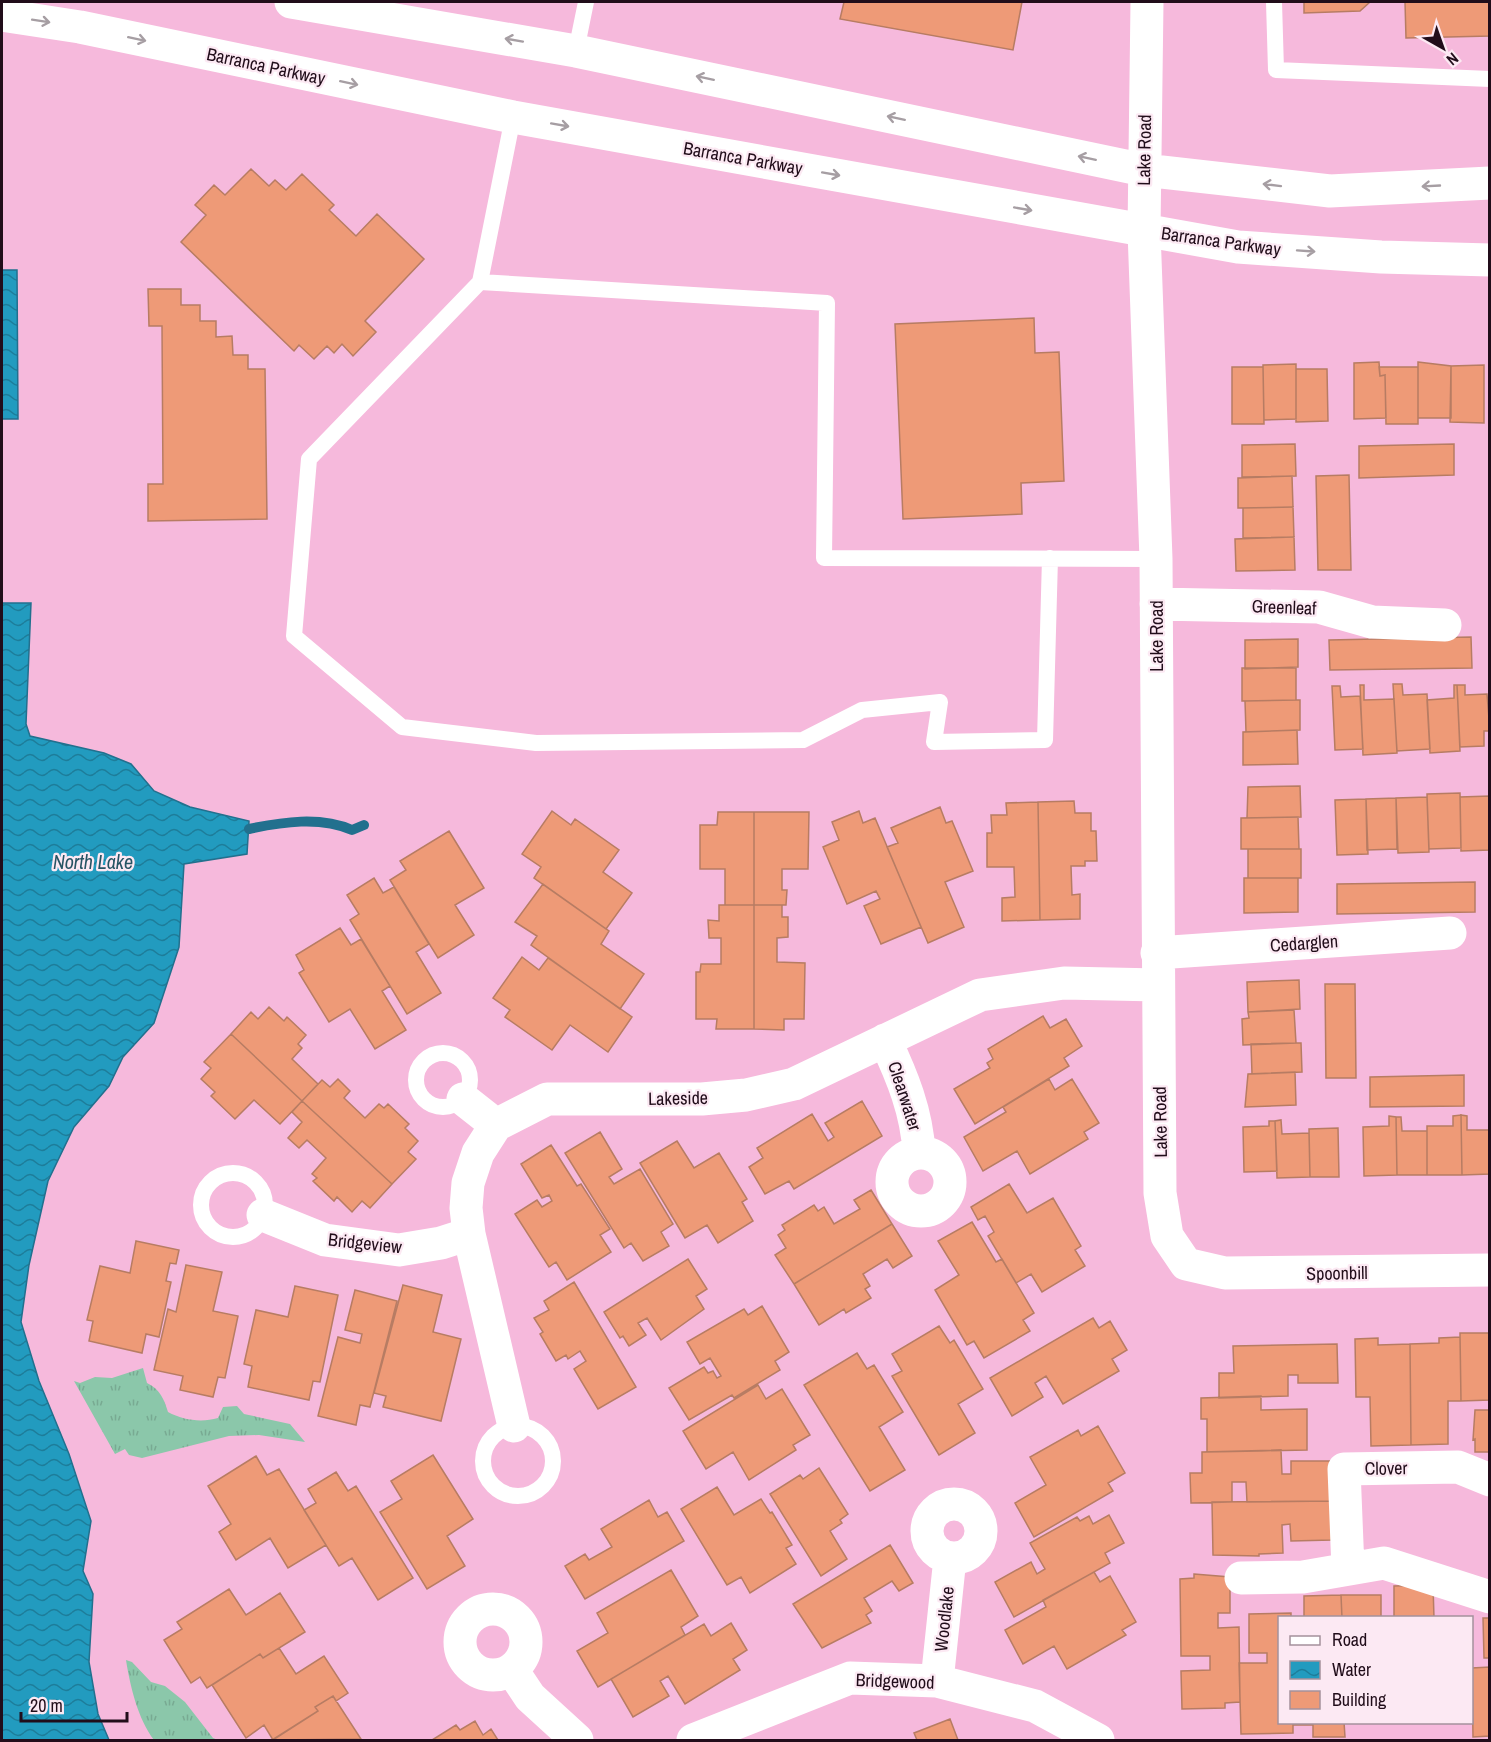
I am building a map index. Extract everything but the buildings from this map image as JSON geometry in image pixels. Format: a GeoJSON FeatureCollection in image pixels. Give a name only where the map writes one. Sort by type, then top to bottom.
{"type":"FeatureCollection","features":[{"type":"Feature","properties":{"kind":"street"},"geometry":{"type":"LineString","coordinates":[[291,2],[576,51],[1144,170],[1330,191],[1490,183]]}},
{"type":"Feature","properties":{"kind":"street","name":"Lake Road"},"geometry":{"type":"LineString","coordinates":[[1147,2],[1144,231],[1156,559],[1160,1193],[1167,1236],[1186,1264]]}},
{"type":"Feature","properties":{"kind":"street","name":"Barranca Parkway"},"geometry":{"type":"LineString","coordinates":[[2,15],[80,27],[513,117],[1144,231],[1238,246],[1380,257],[1490,260]]}},
{"type":"Feature","properties":{"kind":"street","name":"Greenleaf"},"geometry":{"type":"LineString","coordinates":[[1156,604],[1319,607],[1372,622],[1445,625]]}},
{"type":"Feature","properties":{"kind":"street","name":"Cedarglen"},"geometry":{"type":"LineString","coordinates":[[1157,953],[1450,933]]}},
{"type":"Feature","properties":{"kind":"street","name":"Lakeside"},"geometry":{"type":"LineString","coordinates":[[496,1125],[547,1099],[702,1098],[746,1095],[794,1084],[980,995],[1064,983],[1158,985]]}},
{"type":"Feature","properties":{"kind":"street","name":"Clearwater"},"geometry":{"type":"LineString","coordinates":[[885,1040],[901,1074],[918,1127],[919,1153]]}},
{"type":"Feature","properties":{"kind":"street"},"geometry":{"type":"LineString","coordinates":[[463,1099],[496,1125],[478,1153],[468,1183],[466,1208],[469,1233],[514,1426]]}},
{"type":"Feature","properties":{"kind":"street","name":"Bridgeview"},"geometry":{"type":"LineString","coordinates":[[263,1215],[325,1240],[399,1250],[441,1243],[469,1233]]}},
{"type":"Feature","properties":{"kind":"street","name":"Spoonbill"},"geometry":{"type":"LineString","coordinates":[[1186,1264],[1225,1273],[1270,1274],[1490,1270]]}},
{"type":"Feature","properties":{"kind":"street","name":"Clover"},"geometry":{"type":"LineString","coordinates":[[1348,1569],[1344,1469],[1458,1467],[1490,1480]]}},
{"type":"Feature","properties":{"kind":"street","name":"Woodlake"},"geometry":{"type":"LineString","coordinates":[[937,1681],[950,1558]]}},
{"type":"Feature","properties":{"kind":"street"},"geometry":{"type":"LineString","coordinates":[[1241,1578],[1303,1577],[1384,1563],[1490,1597]]}},
{"type":"Feature","properties":{"kind":"street"},"geometry":{"type":"LineString","coordinates":[[512,1670],[530,1697],[577,1740]]}},
{"type":"Feature","properties":{"kind":"street","name":"Bridgewood"},"geometry":{"type":"LineString","coordinates":[[693,1740],[850,1678],[937,1681],[1035,1706],[1098,1740]]}},
{"type":"Feature","properties":{"kind":"lane"},"geometry":{"type":"LineString","coordinates":[[576,51],[586,2]]}},
{"type":"Feature","properties":{"kind":"lane"},"geometry":{"type":"LineString","coordinates":[[1274,2],[1276,70],[1490,79]]}},
{"type":"Feature","properties":{"kind":"lane"},"geometry":{"type":"LineString","coordinates":[[513,117],[480,282],[309,459],[294,636],[402,726],[536,743],[803,740],[862,710],[940,702],[934,742],[1045,740],[1050,558]]}},
{"type":"Feature","properties":{"kind":"lane"},"geometry":{"type":"LineString","coordinates":[[480,282],[826,303],[824,558],[1156,559]]}},
{"type":"Feature","properties":{"kind":"lane"},"geometry":{"type":"LineString","coordinates":[[514,1426],[528,1427],[540,1434],[549,1444],[553,1457],[552,1471],[546,1484],[522,1497],[508,1495],[496,1489],[487,1479],[483,1466],[484,1452],[491,1440],[501,1431],[514,1426]]}},
{"type":"Feature","properties":{"kind":"green space"},"geometry":{"type":"Polygon","coordinates":[[[143,1368],[147,1383],[158,1391],[168,1412],[174,1415],[192,1420],[212,1420],[218,1418],[223,1407],[237,1406],[244,1414],[290,1424],[305,1442],[259,1435],[229,1436],[142,1458],[129,1455],[125,1449],[115,1454],[74,1381],[80,1383],[95,1377],[112,1378],[143,1368]]]}},
{"type":"Feature","properties":{"kind":"green space"},"geometry":{"type":"Polygon","coordinates":[[[126,1660],[132,1662],[151,1682],[165,1686],[185,1702],[213,1738],[218,1740],[154,1740],[143,1722],[136,1702],[126,1660]]]}},
{"type":"Feature","properties":{"kind":"water"},"geometry":{"type":"Polygon","coordinates":[[[2,270],[17,270],[18,419],[2,419],[2,270]]]}},
{"type":"Feature","properties":{"kind":"water","name":"North Lake"},"geometry":{"type":"Polygon","coordinates":[[[2,603],[31,603],[26,724],[30,736],[104,753],[131,764],[154,791],[190,807],[249,821],[247,854],[184,864],[179,947],[154,1023],[123,1057],[109,1086],[74,1127],[48,1181],[29,1265],[21,1322],[39,1381],[69,1454],[91,1521],[83,1571],[93,1594],[89,1662],[98,1714],[109,1740],[2,1740],[2,603]]]}},
{"type":"Feature","properties":{"kind":"waterway"},"geometry":{"type":"LineString","coordinates":[[249,829],[301,822],[327,823],[352,830],[364,825]]}}]}
